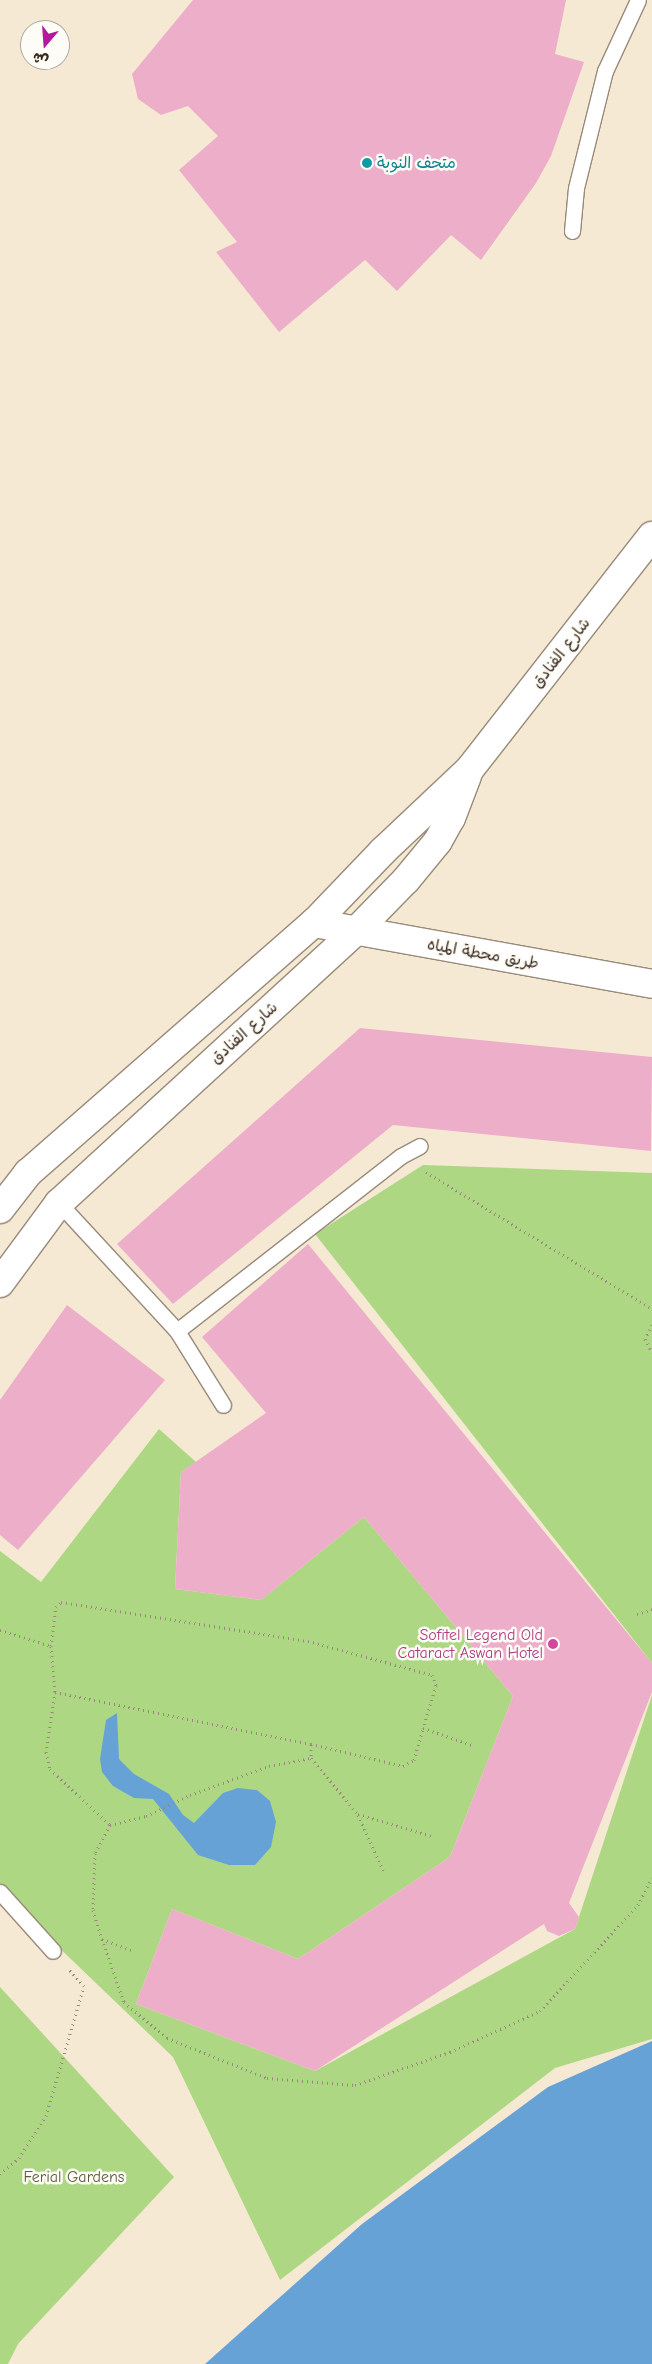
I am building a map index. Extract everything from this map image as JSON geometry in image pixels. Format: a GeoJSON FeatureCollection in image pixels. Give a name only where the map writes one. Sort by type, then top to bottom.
{"type":"FeatureCollection","features":[{"type":"Feature","properties":{"kind":"street","name":"شارع الفنادق"},"geometry":{"type":"LineString","coordinates":[[0,1209],[28,1173],[314,924],[383,851],[469,770],[652,536]]}},
{"type":"Feature","properties":{"kind":"street","name":"شارع الفنادق"},"geometry":{"type":"LineString","coordinates":[[0,1283],[59,1202],[356,931],[406,880],[438,841],[451,818],[469,770]]}},
{"type":"Feature","properties":{"kind":"street","name":"طريق محطة المياه"},"geometry":{"type":"LineString","coordinates":[[314,924],[652,984]]}},
{"type":"Feature","properties":{"kind":"street"},"geometry":{"type":"LineString","coordinates":[[28,1173],[59,1202]]}},
{"type":"Feature","properties":{"kind":"lane"},"geometry":{"type":"LineString","coordinates":[[572,231],[576,188],[605,71],[638,0]]}},
{"type":"Feature","properties":{"kind":"lane"},"geometry":{"type":"LineString","coordinates":[[177,1331],[401,1156],[420,1146]]}},
{"type":"Feature","properties":{"kind":"lane"},"geometry":{"type":"LineString","coordinates":[[59,1202],[177,1331],[223,1405]]}},
{"type":"Feature","properties":{"kind":"lane"},"geometry":{"type":"LineString","coordinates":[[0,1892],[53,1951]]}},
{"type":"Feature","properties":{"kind":"path"},"geometry":{"type":"LineString","coordinates":[[401,1156],[652,1309]]}},
{"type":"Feature","properties":{"kind":"path"},"geometry":{"type":"LineString","coordinates":[[652,1325],[645,1339],[652,1352]]}},
{"type":"Feature","properties":{"kind":"path"},"geometry":{"type":"LineString","coordinates":[[55,1692],[311,1744],[403,1766],[414,1760],[436,1685],[432,1675],[308,1641],[61,1602],[56,1607],[51,1646],[55,1692],[46,1752],[50,1769],[110,1825]]}},
{"type":"Feature","properties":{"kind":"path"},"geometry":{"type":"LineString","coordinates":[[637,1614],[652,1609]]}},
{"type":"Feature","properties":{"kind":"path"},"geometry":{"type":"LineString","coordinates":[[0,1630],[51,1646]]}},
{"type":"Feature","properties":{"kind":"path"},"geometry":{"type":"LineString","coordinates":[[423,1728],[472,1745]]}},
{"type":"Feature","properties":{"kind":"path"},"geometry":{"type":"LineString","coordinates":[[311,1744],[311,1758],[358,1814],[384,1872]]}},
{"type":"Feature","properties":{"kind":"path"},"geometry":{"type":"LineString","coordinates":[[311,1758],[268,1766],[190,1795],[146,1816],[110,1825],[95,1853],[93,1910],[124,2002],[167,2038],[267,2078],[355,2085],[450,2052],[540,2011],[638,1905],[652,1878]]}},
{"type":"Feature","properties":{"kind":"path"},"geometry":{"type":"LineString","coordinates":[[358,1814],[432,1836]]}},
{"type":"Feature","properties":{"kind":"path"},"geometry":{"type":"LineString","coordinates":[[102,1939],[131,1950]]}},
{"type":"Feature","properties":{"kind":"path"},"geometry":{"type":"LineString","coordinates":[[0,2174],[19,2158],[46,2116],[84,1986],[53,1951]]}},
{"type":"Feature","properties":{"kind":"green space"},"geometry":{"type":"Polygon","coordinates":[[[423,1165],[652,1173],[652,1663],[315,1234],[423,1165]]]}},
{"type":"Feature","properties":{"kind":"green space"},"geometry":{"type":"Polygon","coordinates":[[[159,1429],[196,1462],[181,1472],[175,1589],[261,1600],[364,1517],[513,1696],[450,1857],[298,1959],[172,1909],[136,2004],[315,2071],[575,1929],[652,1695],[652,2039],[555,2068],[280,2280],[173,2057],[0,1891],[0,1551],[41,1582],[159,1429]]]}},
{"type":"Feature","properties":{"kind":"green space","name":"Ferial Gardens"},"geometry":{"type":"Polygon","coordinates":[[[0,1987],[174,2177],[18,2344],[8,2364],[0,2364],[0,1987]]]}},
{"type":"Feature","properties":{"kind":"water"},"geometry":{"type":"Polygon","coordinates":[[[117,1713],[119,1759],[134,1774],[169,1794],[183,1815],[194,1823],[223,1793],[238,1788],[257,1790],[270,1801],[276,1822],[271,1847],[255,1865],[229,1865],[198,1855],[153,1799],[134,1798],[113,1786],[102,1772],[100,1759],[106,1720],[117,1713]]]}},
{"type":"Feature","properties":{"kind":"water"},"geometry":{"type":"Polygon","coordinates":[[[652,2041],[652,2364],[205,2364],[362,2224],[548,2087],[652,2041]]]}},
{"type":"Feature","properties":{"kind":"building","name":"متحف النوبة"},"geometry":{"type":"Polygon","coordinates":[[[193,0],[566,0],[555,54],[584,62],[551,156],[536,183],[481,260],[451,235],[397,291],[365,260],[279,332],[216,252],[237,242],[179,170],[218,136],[188,106],[161,115],[138,99],[132,74],[193,0]]]}},
{"type":"Feature","properties":{"kind":"building"},"geometry":{"type":"Polygon","coordinates":[[[360,1028],[652,1057],[651,1151],[393,1125],[173,1304],[117,1244],[360,1028]]]}},
{"type":"Feature","properties":{"kind":"building","name":"Sofitel Legend Old Cataract Aswan Hotel"},"geometry":{"type":"Polygon","coordinates":[[[308,1244],[652,1663],[652,1692],[569,1903],[579,1917],[575,1929],[559,1936],[547,1931],[544,1924],[315,2071],[136,2004],[172,1909],[298,1959],[450,1857],[513,1696],[364,1517],[261,1600],[175,1589],[181,1472],[266,1413],[202,1337],[308,1244]]]}},
{"type":"Feature","properties":{"kind":"building"},"geometry":{"type":"Polygon","coordinates":[[[67,1305],[165,1380],[18,1550],[0,1535],[0,1400],[67,1305]]]}},
{"type":"Feature","properties":{"kind":"place","name":"متحف النوبة"},"geometry":{"type":"Point","coordinates":[367,163]}},
{"type":"Feature","properties":{"kind":"place","name":"Sofitel Legend Old Cataract Aswan Hotel"},"geometry":{"type":"Point","coordinates":[553,1644]}}]}
